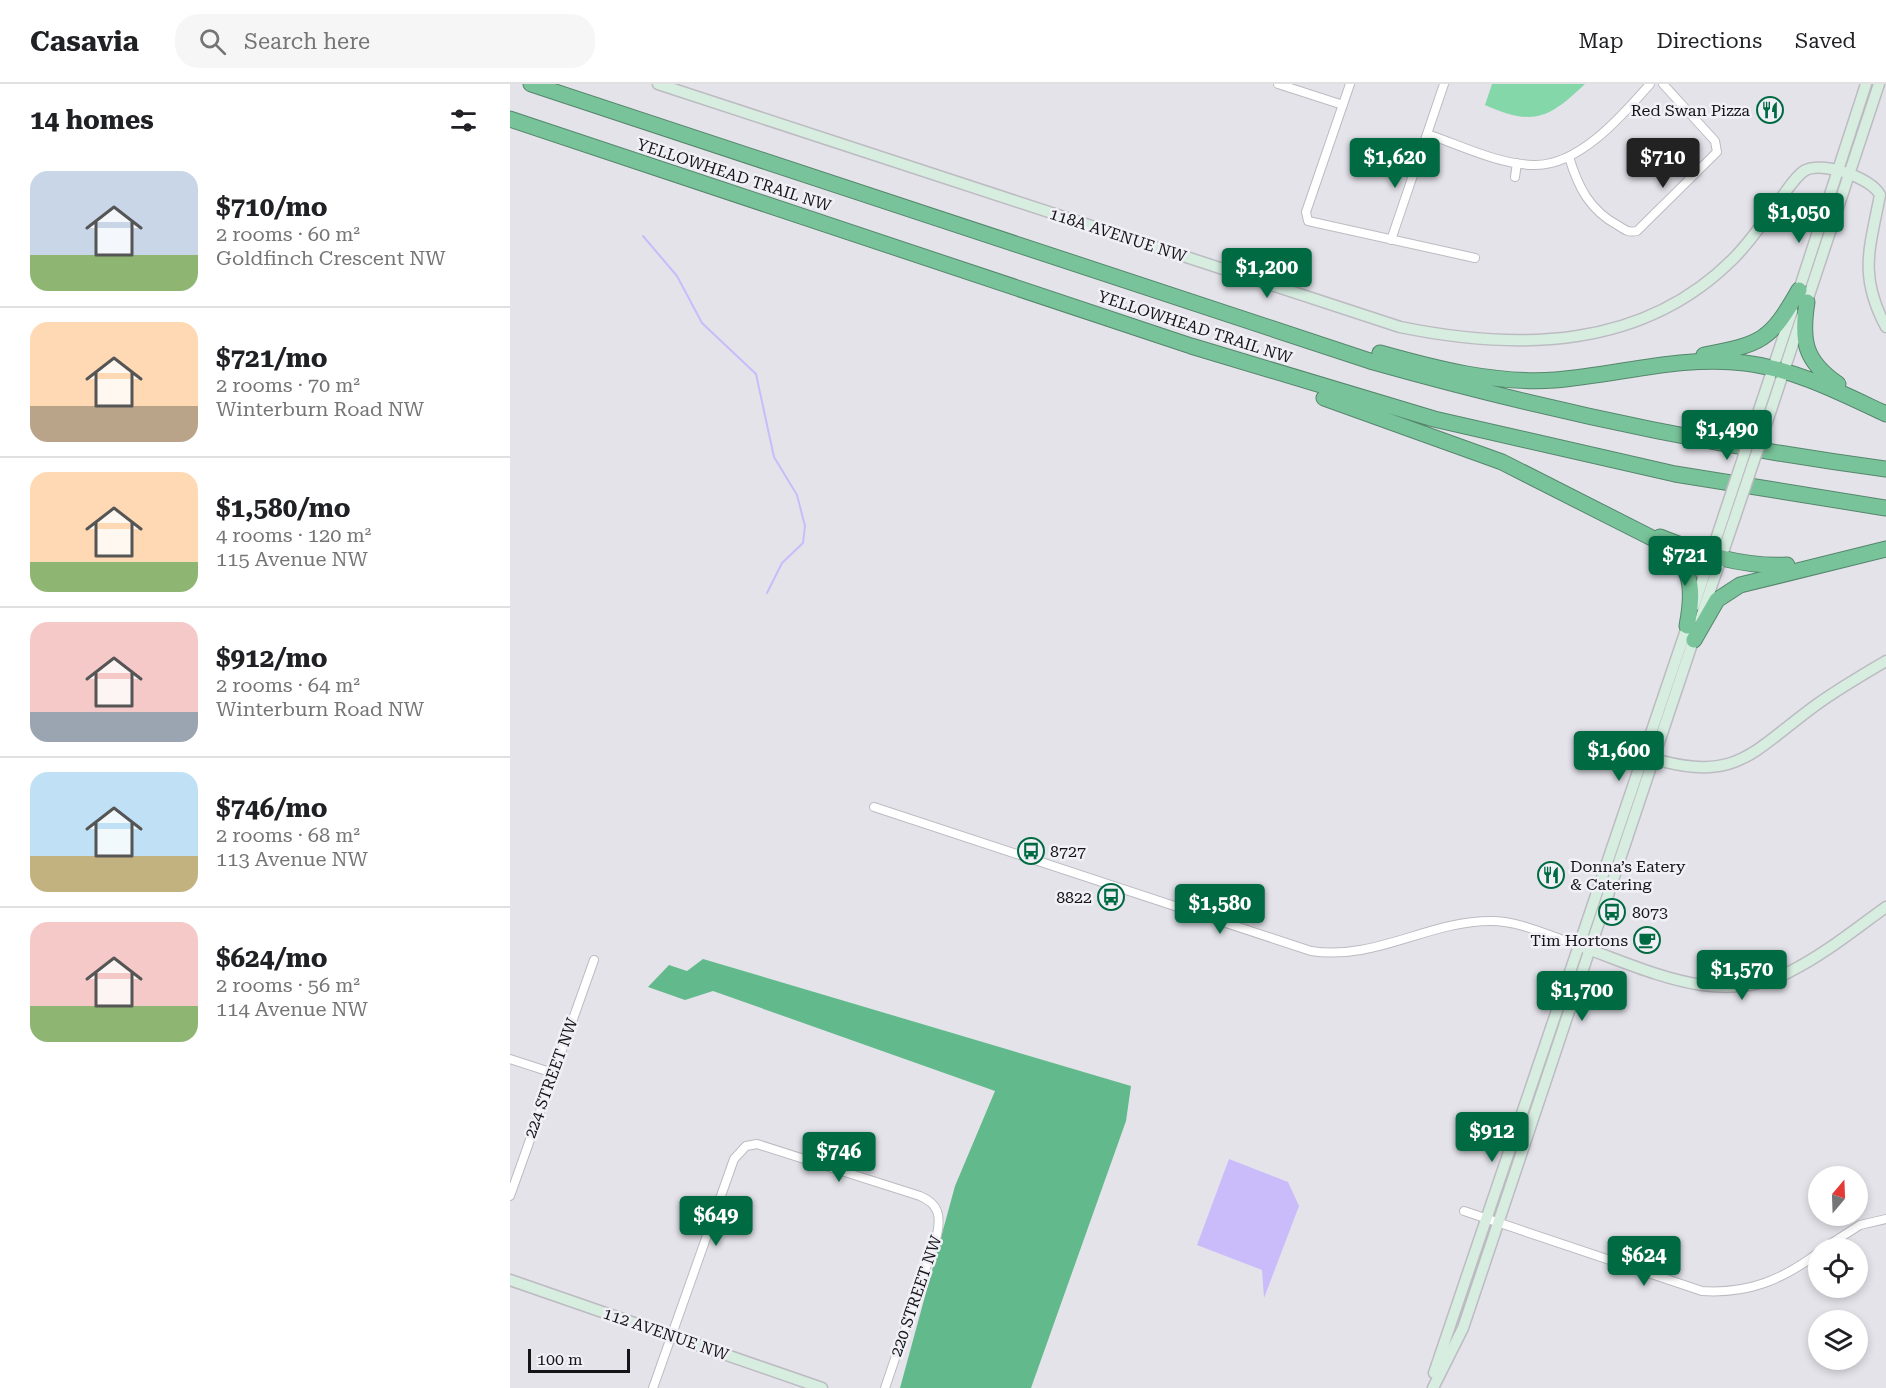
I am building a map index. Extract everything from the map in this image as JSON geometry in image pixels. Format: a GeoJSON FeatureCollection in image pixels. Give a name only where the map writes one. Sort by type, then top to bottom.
{"type":"FeatureCollection","features":[{"type":"Feature","properties":{"kind":"highway","name":"YELLOWHEAD TRAIL NW"},"geometry":{"type":"LineString","coordinates":[[531,84],[1146,289],[1370,361],[1544,407],[1721,443],[1886,469]]}},
{"type":"Feature","properties":{"kind":"highway","name":"YELLOWHEAD TRAIL NW"},"geometry":{"type":"LineString","coordinates":[[510,119],[1191,346],[1364,400],[1492,434],[1686,476],[1886,508]]}},
{"type":"Feature","properties":{"kind":"highway"},"geometry":{"type":"LineString","coordinates":[[1146,289],[1394,357],[1490,378],[1556,380],[1652,367],[1736,362],[1809,379],[1879,411]]}},
{"type":"Feature","properties":{"kind":"highway"},"geometry":{"type":"LineString","coordinates":[[1652,367],[1757,343],[1781,322],[1803,296]]}},
{"type":"Feature","properties":{"kind":"highway"},"geometry":{"type":"LineString","coordinates":[[1803,296],[1804,334],[1810,358],[1823,374],[1879,411]]}},
{"type":"Feature","properties":{"kind":"highway"},"geometry":{"type":"LineString","coordinates":[[1191,346],[1257,375],[1502,462],[1622,522],[1666,548],[1681,562],[1692,589],[1690,633]]}},
{"type":"Feature","properties":{"kind":"highway"},"geometry":{"type":"LineString","coordinates":[[1622,522],[1715,558],[1764,566],[1829,561]]}},
{"type":"Feature","properties":{"kind":"highway"},"geometry":{"type":"LineString","coordinates":[[1690,633],[1717,600],[1731,589],[1748,582],[1829,561],[1886,549]]}},
{"type":"Feature","properties":{"kind":"street","name":"118A AVENUE NW"},"geometry":{"type":"LineString","coordinates":[[658,84],[1400,327],[1486,341],[1537,341],[1587,334],[1630,323],[1670,306],[1708,281],[1734,258],[1802,172],[1819,166],[1872,184],[1880,195],[1869,242],[1868,272],[1886,327]]}},
{"type":"Feature","properties":{"kind":"street"},"geometry":{"type":"LineString","coordinates":[[1278,84],[1343,105]]}},
{"type":"Feature","properties":{"kind":"street"},"geometry":{"type":"LineString","coordinates":[[1350,84],[1306,212],[1306,218],[1315,224],[1475,258]]}},
{"type":"Feature","properties":{"kind":"street"},"geometry":{"type":"LineString","coordinates":[[1391,240],[1444,84]]}},
{"type":"Feature","properties":{"kind":"street"},"geometry":{"type":"LineString","coordinates":[[1427,134],[1517,163],[1547,164],[1569,157],[1607,127],[1650,84]]}},
{"type":"Feature","properties":{"kind":"street"},"geometry":{"type":"LineString","coordinates":[[1569,157],[1576,182],[1589,203],[1613,224],[1627,231],[1637,231],[1717,152],[1715,141],[1663,84]]}},
{"type":"Feature","properties":{"kind":"street"},"geometry":{"type":"LineString","coordinates":[[1803,296],[1866,84]]}},
{"type":"Feature","properties":{"kind":"street"},"geometry":{"type":"LineString","coordinates":[[1431,1388],[1580,946],[1648,758],[1777,370],[1803,296],[1851,175],[1879,86]]}},
{"type":"Feature","properties":{"kind":"street"},"geometry":{"type":"LineString","coordinates":[[1515,177],[1517,163]]}},
{"type":"Feature","properties":{"kind":"street"},"geometry":{"type":"LineString","coordinates":[[1648,758],[1701,769],[1731,765],[1746,759],[1816,705],[1886,661]]}},
{"type":"Feature","properties":{"kind":"street"},"geometry":{"type":"LineString","coordinates":[[1431,1388],[1462,1328],[1499,1223],[1591,950],[1648,758]]}},
{"type":"Feature","properties":{"kind":"street"},"geometry":{"type":"LineString","coordinates":[[874,807],[1311,951],[1334,954],[1356,953],[1431,931],[1489,921],[1507,922],[1674,980],[1719,988],[1746,986],[1770,981],[1796,969],[1886,908]]}},
{"type":"Feature","properties":{"kind":"street","name":"224 STREET NW"},"geometry":{"type":"LineString","coordinates":[[510,1196],[594,960]]}},
{"type":"Feature","properties":{"kind":"street"},"geometry":{"type":"LineString","coordinates":[[510,1059],[553,1072]]}},
{"type":"Feature","properties":{"kind":"street","name":"220 STREET NW"},"geometry":{"type":"LineString","coordinates":[[671,1335],[734,1159],[746,1146],[762,1144],[920,1196],[934,1203],[939,1216],[938,1235],[885,1388]]}},
{"type":"Feature","properties":{"kind":"street"},"geometry":{"type":"LineString","coordinates":[[1464,1211],[1702,1291],[1740,1291],[1758,1287],[1790,1273],[1808,1260]]}},
{"type":"Feature","properties":{"kind":"street"},"geometry":{"type":"LineString","coordinates":[[1840,1238],[1860,1225],[1886,1219]]}},
{"type":"Feature","properties":{"kind":"street","name":"112 AVENUE NW"},"geometry":{"type":"LineString","coordinates":[[510,1280],[822,1388]]}},
{"type":"Feature","properties":{"kind":"street"},"geometry":{"type":"LineString","coordinates":[[653,1388],[671,1335]]}},
{"type":"Feature","properties":{"kind":"green space"},"geometry":{"type":"Polygon","coordinates":[[[1492,84],[1585,84],[1561,105],[1540,116],[1529,117],[1516,116],[1485,105],[1492,84]]]}},
{"type":"Feature","properties":{"kind":"green space"},"geometry":{"type":"Polygon","coordinates":[[[703,959],[1131,1086],[1126,1121],[1031,1388],[900,1388],[955,1186],[995,1091],[713,991],[685,1000],[648,987],[669,965],[687,971],[703,959]]]}},
{"type":"Feature","properties":{"kind":"shaded area"},"geometry":{"type":"Polygon","coordinates":[[[1229,1159],[1288,1182],[1299,1206],[1264,1298],[1262,1270],[1197,1245],[1229,1159]]]}},
{"type":"Feature","properties":{"kind":"waterway"},"geometry":{"type":"LineString","coordinates":[[643,236],[677,276],[702,323],[756,374],[774,457],[797,495],[805,526],[803,543],[782,563],[767,593]]}},
{"type":"Feature","properties":{"kind":"place","name":"Red Swan Pizza"},"geometry":{"type":"Point","coordinates":[1770,110]}},
{"type":"Feature","properties":{"kind":"place","name":"8727"},"geometry":{"type":"Point","coordinates":[1031,851]}},
{"type":"Feature","properties":{"kind":"place","name":"Donna’s Eatery & Catering"},"geometry":{"type":"Point","coordinates":[1551,875]}},
{"type":"Feature","properties":{"kind":"place","name":"8822"},"geometry":{"type":"Point","coordinates":[1111,897]}},
{"type":"Feature","properties":{"kind":"place","name":"8073"},"geometry":{"type":"Point","coordinates":[1612,912]}},
{"type":"Feature","properties":{"kind":"place","name":"Tim Hortons"},"geometry":{"type":"Point","coordinates":[1647,940]}}]}
